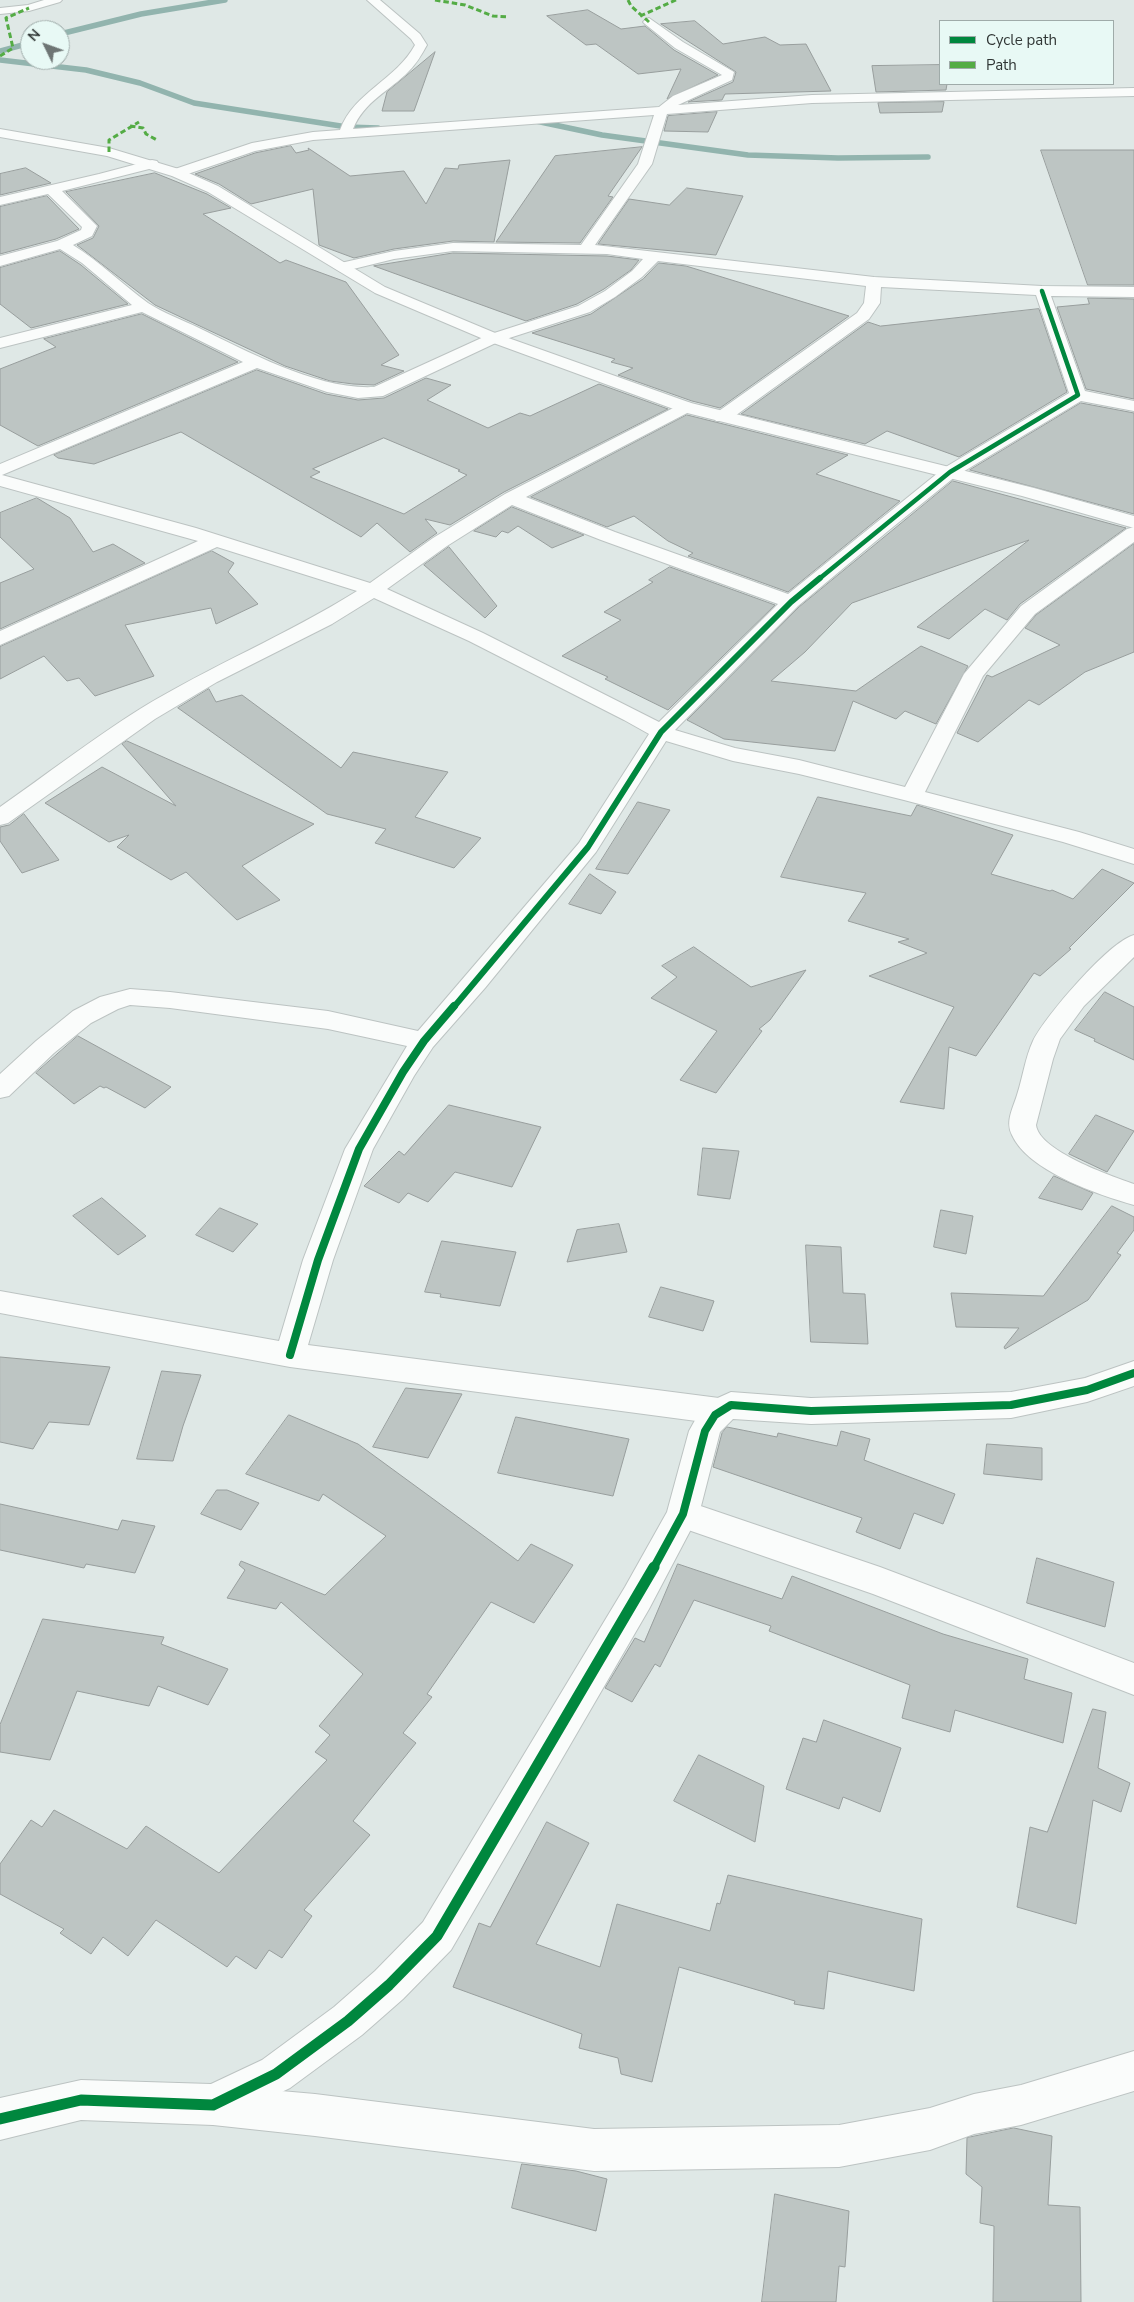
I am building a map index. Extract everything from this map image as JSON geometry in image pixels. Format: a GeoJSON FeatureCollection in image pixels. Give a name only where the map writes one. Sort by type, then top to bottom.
{"type":"FeatureCollection","features":[{"type":"Feature","properties":{"kind":"street"},"geometry":{"type":"LineString","coordinates":[[0,11],[29,8],[56,0]]}},
{"type":"Feature","properties":{"kind":"street"},"geometry":{"type":"LineString","coordinates":[[346,134],[357,107],[412,61],[421,45],[416,37],[373,0]]}},
{"type":"Feature","properties":{"kind":"street"},"geometry":{"type":"LineString","coordinates":[[585,249],[645,164],[662,110],[678,99],[728,77],[728,72],[679,45],[649,22]]}},
{"type":"Feature","properties":{"kind":"street"},"geometry":{"type":"LineString","coordinates":[[177,173],[252,148],[313,136],[812,99],[927,94],[1134,92]]}},
{"type":"Feature","properties":{"kind":"street"},"geometry":{"type":"LineString","coordinates":[[0,133],[109,152],[177,173],[213,189],[380,290],[494,338],[685,407],[950,472],[1134,522]]}},
{"type":"Feature","properties":{"kind":"street"},"geometry":{"type":"LineString","coordinates":[[0,201],[52,190],[152,164]]}},
{"type":"Feature","properties":{"kind":"street"},"geometry":{"type":"LineString","coordinates":[[0,260],[62,244],[78,238],[87,232],[90,226],[52,190]]}},
{"type":"Feature","properties":{"kind":"street"},"geometry":{"type":"LineString","coordinates":[[62,244],[88,260],[144,307],[256,362],[327,387],[358,393],[377,392],[494,338],[584,309],[610,294],[637,274],[654,256]]}},
{"type":"Feature","properties":{"kind":"street"},"geometry":{"type":"LineString","coordinates":[[341,267],[394,255],[453,247],[507,246],[585,249],[874,282],[1042,291],[1134,292]]}},
{"type":"Feature","properties":{"kind":"street"},"geometry":{"type":"LineString","coordinates":[[722,416],[863,316],[872,304],[874,282]]}},
{"type":"Feature","properties":{"kind":"street"},"geometry":{"type":"LineString","coordinates":[[1042,291],[1078,395]]}},
{"type":"Feature","properties":{"kind":"street"},"geometry":{"type":"LineString","coordinates":[[0,343],[144,307]]}},
{"type":"Feature","properties":{"kind":"street"},"geometry":{"type":"LineString","coordinates":[[0,470],[256,362]]}},
{"type":"Feature","properties":{"kind":"street"},"geometry":{"type":"LineString","coordinates":[[290,1354],[318,1260],[360,1149],[403,1072],[424,1041],[588,848],[661,732],[791,602],[950,472],[1078,395],[1134,406]]}},
{"type":"Feature","properties":{"kind":"street"},"geometry":{"type":"LineString","coordinates":[[0,818],[147,714],[210,678],[325,620],[374,590],[440,542],[511,498],[685,407]]}},
{"type":"Feature","properties":{"kind":"street"},"geometry":{"type":"LineString","coordinates":[[0,480],[81,504],[189,532],[374,590],[476,636],[661,732],[733,754],[800,767],[1071,837],[1134,857]]}},
{"type":"Feature","properties":{"kind":"street"},"geometry":{"type":"LineString","coordinates":[[511,498],[608,536],[791,602]]}},
{"type":"Feature","properties":{"kind":"street"},"geometry":{"type":"LineString","coordinates":[[912,795],[974,674],[1028,610],[1134,533]]}},
{"type":"Feature","properties":{"kind":"street"},"geometry":{"type":"LineString","coordinates":[[0,639],[214,541]]}},
{"type":"Feature","properties":{"kind":"street"},"geometry":{"type":"LineString","coordinates":[[1134,943],[1064,1014],[1046,1040],[1023,1119],[1025,1134],[1035,1146],[1053,1159],[1106,1185],[1134,1194]]}},
{"type":"Feature","properties":{"kind":"street"},"geometry":{"type":"LineString","coordinates":[[0,1090],[45,1047],[82,1017],[108,1003],[130,997],[170,1000],[328,1020],[424,1041]]}},
{"type":"Feature","properties":{"kind":"street"},"geometry":{"type":"LineString","coordinates":[[0,1302],[290,1354],[719,1411]]}},
{"type":"Feature","properties":{"kind":"street"},"geometry":{"type":"LineString","coordinates":[[213,2105],[276,2074],[348,2021],[389,1985],[437,1936],[476,1867],[637,1598],[683,1514],[705,1431],[710,1420],[719,1411],[731,1405],[811,1411],[1011,1405],[1087,1390],[1134,1373]]}},
{"type":"Feature","properties":{"kind":"street"},"geometry":{"type":"LineString","coordinates":[[683,1514],[880,1582],[1134,1679]]}},
{"type":"Feature","properties":{"kind":"street"},"geometry":{"type":"LineString","coordinates":[[0,2119],[81,2100],[213,2105],[314,2115],[594,2150],[839,2146],[930,2129],[974,2114],[1021,2105],[1134,2071]]}},
{"type":"Feature","properties":{"kind":"building"},"geometry":{"type":"Polygon","coordinates":[[[588,10],[621,29],[645,26],[674,50],[718,75],[667,99],[681,69],[638,74],[596,44],[586,45],[547,16],[588,10]]]}},
{"type":"Feature","properties":{"kind":"building"},"geometry":{"type":"Polygon","coordinates":[[[695,21],[723,44],[765,37],[780,45],[806,44],[831,91],[725,94],[722,100],[688,102],[733,82],[736,72],[661,24],[695,21]]]}},
{"type":"Feature","properties":{"kind":"building"},"geometry":{"type":"Polygon","coordinates":[[[435,52],[414,111],[382,111],[387,92],[435,52]]]}},
{"type":"Feature","properties":{"kind":"building"},"geometry":{"type":"Polygon","coordinates":[[[939,65],[939,85],[947,85],[946,90],[876,92],[872,66],[939,65]]]}},
{"type":"Feature","properties":{"kind":"building"},"geometry":{"type":"Polygon","coordinates":[[[944,102],[942,112],[880,113],[878,103],[944,102]]]}},
{"type":"Feature","properties":{"kind":"building"},"geometry":{"type":"Polygon","coordinates":[[[717,112],[708,132],[664,131],[668,116],[717,112]]]}},
{"type":"Feature","properties":{"kind":"building"},"geometry":{"type":"Polygon","coordinates":[[[291,146],[296,153],[309,150],[308,148],[350,176],[404,171],[426,204],[445,168],[458,169],[459,165],[510,160],[494,242],[453,241],[394,249],[354,258],[319,245],[313,189],[251,204],[219,184],[195,174],[255,153],[291,146]]]}},
{"type":"Feature","properties":{"kind":"building"},"geometry":{"type":"Polygon","coordinates":[[[642,147],[608,196],[613,197],[580,243],[496,242],[555,156],[642,147]]]}},
{"type":"Feature","properties":{"kind":"building"},"geometry":{"type":"Polygon","coordinates":[[[1041,150],[1134,150],[1134,285],[1088,285],[1041,150]]]}},
{"type":"Feature","properties":{"kind":"building"},"geometry":{"type":"Polygon","coordinates":[[[26,168],[51,183],[0,195],[0,174],[26,168]]]}},
{"type":"Feature","properties":{"kind":"building"},"geometry":{"type":"Polygon","coordinates":[[[155,173],[207,194],[231,208],[203,214],[280,263],[286,260],[346,282],[399,355],[381,365],[404,371],[374,385],[330,381],[285,366],[155,305],[77,245],[93,238],[99,226],[66,192],[155,173]]]}},
{"type":"Feature","properties":{"kind":"building"},"geometry":{"type":"Polygon","coordinates":[[[687,188],[743,196],[716,255],[598,244],[629,199],[669,205],[687,188]]]}},
{"type":"Feature","properties":{"kind":"building"},"geometry":{"type":"Polygon","coordinates":[[[47,196],[79,229],[56,239],[0,254],[0,207],[47,196]]]}},
{"type":"Feature","properties":{"kind":"building"},"geometry":{"type":"Polygon","coordinates":[[[60,251],[81,265],[128,304],[31,328],[0,304],[0,268],[60,251]]]}},
{"type":"Feature","properties":{"kind":"building"},"geometry":{"type":"Polygon","coordinates":[[[453,253],[607,256],[639,260],[631,270],[604,289],[577,304],[526,321],[374,266],[453,253]]]}},
{"type":"Feature","properties":{"kind":"building"},"geometry":{"type":"Polygon","coordinates":[[[659,263],[686,266],[849,316],[720,408],[692,401],[618,375],[633,368],[611,362],[615,359],[532,333],[591,314],[643,279],[659,263]]]}},
{"type":"Feature","properties":{"kind":"building"},"geometry":{"type":"Polygon","coordinates":[[[1088,298],[1134,299],[1134,399],[1086,389],[1057,307],[1089,304],[1088,298]]]}},
{"type":"Feature","properties":{"kind":"building"},"geometry":{"type":"Polygon","coordinates":[[[1039,309],[1067,392],[959,457],[887,431],[865,444],[741,414],[868,322],[880,326],[1039,309]]]}},
{"type":"Feature","properties":{"kind":"building"},"geometry":{"type":"Polygon","coordinates":[[[142,314],[238,362],[38,446],[0,425],[0,369],[56,347],[44,339],[142,314]]]}},
{"type":"Feature","properties":{"kind":"building"},"geometry":{"type":"Polygon","coordinates":[[[257,370],[326,394],[358,400],[384,398],[426,378],[451,385],[427,400],[488,428],[520,413],[530,416],[599,384],[668,409],[504,492],[450,525],[425,519],[437,533],[410,552],[377,523],[361,537],[181,432],[94,464],[58,458],[54,455],[257,370]],[[384,438],[313,469],[320,472],[310,477],[404,514],[467,475],[458,471],[460,470],[384,438]]]}},
{"type":"Feature","properties":{"kind":"building"},"geometry":{"type":"Polygon","coordinates":[[[1081,403],[1134,413],[1134,514],[970,470],[1081,403]]]}},
{"type":"Feature","properties":{"kind":"building"},"geometry":{"type":"Polygon","coordinates":[[[687,415],[848,455],[816,474],[900,501],[788,592],[688,556],[693,553],[668,541],[634,516],[607,527],[531,497],[687,415]]]}},
{"type":"Feature","properties":{"kind":"building"},"geometry":{"type":"Polygon","coordinates":[[[953,481],[1126,528],[1020,604],[1007,620],[985,609],[949,639],[917,627],[1029,540],[852,603],[805,652],[771,681],[856,691],[921,646],[968,666],[936,724],[905,711],[896,719],[853,701],[835,751],[724,739],[687,720],[799,607],[953,481]]]}},
{"type":"Feature","properties":{"kind":"building"},"geometry":{"type":"Polygon","coordinates":[[[37,498],[70,518],[93,552],[113,544],[145,563],[0,629],[0,583],[34,569],[0,537],[0,513],[37,498]]]}},
{"type":"Feature","properties":{"kind":"building"},"geometry":{"type":"Polygon","coordinates":[[[512,507],[584,535],[552,548],[518,526],[508,533],[502,531],[496,537],[474,531],[512,507]]]}},
{"type":"Feature","properties":{"kind":"building"},"geometry":{"type":"Polygon","coordinates":[[[1134,544],[1134,652],[1085,672],[1039,705],[1029,700],[978,742],[957,733],[987,675],[992,677],[1060,645],[1025,628],[1036,615],[1134,544]]]}},
{"type":"Feature","properties":{"kind":"building"},"geometry":{"type":"Polygon","coordinates":[[[449,547],[497,606],[485,618],[424,565],[449,547]]]}},
{"type":"Feature","properties":{"kind":"building"},"geometry":{"type":"Polygon","coordinates":[[[212,551],[234,563],[228,572],[258,604],[216,624],[211,608],[125,625],[154,676],[95,696],[79,678],[67,681],[44,656],[0,679],[0,647],[212,551]]]}},
{"type":"Feature","properties":{"kind":"building"},"geometry":{"type":"Polygon","coordinates":[[[670,567],[775,605],[668,710],[605,679],[608,677],[562,656],[621,620],[604,612],[653,582],[649,580],[670,567]]]}},
{"type":"Feature","properties":{"kind":"building"},"geometry":{"type":"Polygon","coordinates":[[[209,689],[216,702],[242,695],[341,768],[353,752],[448,772],[415,817],[481,838],[454,868],[375,843],[386,829],[327,814],[178,708],[209,689]]]}},
{"type":"Feature","properties":{"kind":"building"},"geometry":{"type":"Polygon","coordinates":[[[127,741],[314,824],[242,866],[280,900],[237,920],[186,872],[171,880],[117,847],[129,835],[109,842],[45,803],[102,767],[176,806],[122,744],[127,741]]]}},
{"type":"Feature","properties":{"kind":"building"},"geometry":{"type":"Polygon","coordinates":[[[818,797],[911,816],[917,805],[1013,835],[991,874],[1052,890],[1073,899],[1102,869],[1134,883],[1069,948],[1071,949],[1040,976],[1034,973],[976,1056],[949,1047],[944,1109],[900,1102],[954,1007],[869,976],[927,953],[898,942],[909,939],[848,921],[866,893],[781,877],[818,797]]]}},
{"type":"Feature","properties":{"kind":"building"},"geometry":{"type":"Polygon","coordinates":[[[638,802],[670,810],[628,874],[596,869],[638,802]]]}},
{"type":"Feature","properties":{"kind":"building"},"geometry":{"type":"Polygon","coordinates":[[[24,814],[59,860],[22,873],[0,841],[0,827],[9,825],[24,814]]]}},
{"type":"Feature","properties":{"kind":"building"},"geometry":{"type":"Polygon","coordinates":[[[590,874],[616,892],[601,914],[569,904],[590,874]]]}},
{"type":"Feature","properties":{"kind":"building"},"geometry":{"type":"Polygon","coordinates":[[[694,947],[751,987],[806,970],[770,1020],[759,1029],[762,1031],[716,1093],[680,1080],[717,1031],[651,998],[677,977],[662,966],[694,947]]]}},
{"type":"Feature","properties":{"kind":"building"},"geometry":{"type":"Polygon","coordinates":[[[1105,992],[1134,1007],[1134,1060],[1075,1030],[1105,992]]]}},
{"type":"Feature","properties":{"kind":"building"},"geometry":{"type":"Polygon","coordinates":[[[78,1036],[171,1087],[145,1108],[106,1087],[100,1086],[74,1104],[36,1073],[78,1036]]]}},
{"type":"Feature","properties":{"kind":"building"},"geometry":{"type":"Polygon","coordinates":[[[449,1105],[541,1127],[512,1187],[455,1172],[428,1202],[408,1193],[399,1203],[364,1186],[399,1151],[404,1155],[449,1105]]]}},
{"type":"Feature","properties":{"kind":"building"},"geometry":{"type":"Polygon","coordinates":[[[1096,1115],[1134,1131],[1107,1172],[1069,1154],[1096,1115]]]}},
{"type":"Feature","properties":{"kind":"building"},"geometry":{"type":"Polygon","coordinates":[[[703,1148],[739,1151],[730,1199],[698,1195],[703,1148]]]}},
{"type":"Feature","properties":{"kind":"building"},"geometry":{"type":"Polygon","coordinates":[[[1054,1176],[1093,1193],[1082,1210],[1039,1198],[1054,1176]]]}},
{"type":"Feature","properties":{"kind":"building"},"geometry":{"type":"Polygon","coordinates":[[[102,1198],[146,1236],[118,1255],[73,1216],[102,1198]]]}},
{"type":"Feature","properties":{"kind":"building"},"geometry":{"type":"Polygon","coordinates":[[[1112,1206],[1134,1217],[1134,1230],[1117,1253],[1121,1255],[1088,1300],[1005,1349],[1004,1347],[1019,1328],[956,1327],[951,1293],[1043,1296],[1112,1206]]]}},
{"type":"Feature","properties":{"kind":"building"},"geometry":{"type":"Polygon","coordinates":[[[220,1208],[258,1224],[233,1252],[196,1235],[220,1208]]]}},
{"type":"Feature","properties":{"kind":"building"},"geometry":{"type":"Polygon","coordinates":[[[941,1210],[973,1216],[966,1254],[934,1247],[941,1210]]]}},
{"type":"Feature","properties":{"kind":"building"},"geometry":{"type":"Polygon","coordinates":[[[619,1224],[627,1252],[567,1262],[577,1230],[619,1224]]]}},
{"type":"Feature","properties":{"kind":"building"},"geometry":{"type":"Polygon","coordinates":[[[442,1241],[516,1252],[500,1306],[440,1297],[441,1294],[425,1292],[442,1241]]]}},
{"type":"Feature","properties":{"kind":"building"},"geometry":{"type":"Polygon","coordinates":[[[806,1245],[841,1247],[843,1293],[865,1294],[868,1344],[811,1342],[806,1245]]]}},
{"type":"Feature","properties":{"kind":"building"},"geometry":{"type":"Polygon","coordinates":[[[661,1287],[714,1301],[703,1331],[649,1317],[661,1287]]]}},
{"type":"Feature","properties":{"kind":"building"},"geometry":{"type":"Polygon","coordinates":[[[0,1357],[110,1367],[89,1425],[49,1422],[33,1449],[0,1442],[0,1357]]]}},
{"type":"Feature","properties":{"kind":"building"},"geometry":{"type":"Polygon","coordinates":[[[162,1371],[201,1375],[173,1461],[137,1459],[162,1371]]]}},
{"type":"Feature","properties":{"kind":"building"},"geometry":{"type":"Polygon","coordinates":[[[406,1388],[462,1394],[428,1458],[373,1447],[406,1388]]]}},
{"type":"Feature","properties":{"kind":"building"},"geometry":{"type":"Polygon","coordinates":[[[289,1415],[358,1444],[518,1561],[531,1544],[573,1565],[534,1623],[491,1602],[427,1694],[432,1697],[403,1733],[416,1743],[353,1821],[370,1835],[304,1910],[312,1916],[282,1958],[269,1950],[256,1969],[236,1956],[227,1967],[156,1920],[128,1956],[103,1937],[91,1954],[60,1933],[64,1929],[0,1894],[0,1864],[31,1820],[42,1827],[54,1810],[127,1849],[146,1826],[219,1873],[327,1760],[315,1752],[330,1735],[319,1726],[363,1674],[281,1602],[276,1609],[227,1598],[245,1570],[239,1565],[241,1561],[325,1595],[386,1536],[323,1494],[319,1501],[246,1474],[289,1415]]]}},
{"type":"Feature","properties":{"kind":"building"},"geometry":{"type":"Polygon","coordinates":[[[516,1417],[629,1439],[613,1496],[498,1473],[516,1417]]]}},
{"type":"Feature","properties":{"kind":"building"},"geometry":{"type":"Polygon","coordinates":[[[727,1427],[777,1437],[778,1433],[837,1446],[841,1431],[870,1439],[864,1460],[955,1494],[943,1524],[914,1513],[900,1549],[856,1532],[862,1518],[713,1467],[722,1433],[727,1427]]]}},
{"type":"Feature","properties":{"kind":"building"},"geometry":{"type":"Polygon","coordinates":[[[987,1444],[1042,1448],[1042,1480],[984,1474],[987,1444]]]}},
{"type":"Feature","properties":{"kind":"building"},"geometry":{"type":"Polygon","coordinates":[[[217,1490],[227,1490],[259,1503],[241,1530],[201,1514],[217,1490]]]}},
{"type":"Feature","properties":{"kind":"building"},"geometry":{"type":"Polygon","coordinates":[[[0,1504],[118,1530],[122,1520],[155,1526],[135,1573],[86,1564],[84,1568],[0,1550],[0,1504]]]}},
{"type":"Feature","properties":{"kind":"building"},"geometry":{"type":"Polygon","coordinates":[[[1037,1558],[1114,1582],[1105,1627],[1027,1603],[1037,1558]]]}},
{"type":"Feature","properties":{"kind":"building"},"geometry":{"type":"Polygon","coordinates":[[[678,1564],[782,1599],[792,1576],[943,1634],[1028,1659],[1024,1679],[1072,1693],[1063,1743],[955,1710],[950,1732],[902,1718],[910,1685],[769,1631],[771,1626],[694,1600],[660,1667],[655,1664],[632,1702],[605,1688],[635,1638],[644,1642],[678,1564]]]}},
{"type":"Feature","properties":{"kind":"building"},"geometry":{"type":"Polygon","coordinates":[[[43,1619],[164,1637],[161,1644],[228,1669],[208,1705],[158,1686],[149,1706],[77,1691],[50,1760],[0,1752],[0,1725],[43,1619]]]}},
{"type":"Feature","properties":{"kind":"building"},"geometry":{"type":"Polygon","coordinates":[[[1093,1709],[1106,1712],[1098,1768],[1130,1783],[1121,1812],[1093,1800],[1076,1924],[1017,1907],[1030,1827],[1047,1832],[1093,1709]]]}},
{"type":"Feature","properties":{"kind":"building"},"geometry":{"type":"Polygon","coordinates":[[[824,1720],[901,1748],[880,1812],[843,1797],[839,1809],[786,1789],[803,1738],[816,1742],[824,1720]]]}},
{"type":"Feature","properties":{"kind":"building"},"geometry":{"type":"Polygon","coordinates":[[[699,1755],[764,1786],[755,1842],[674,1801],[699,1755]]]}},
{"type":"Feature","properties":{"kind":"building"},"geometry":{"type":"Polygon","coordinates":[[[547,1822],[589,1843],[536,1944],[600,1967],[617,1904],[710,1931],[717,1903],[720,1904],[728,1875],[922,1919],[914,1991],[828,1971],[824,2009],[794,2004],[795,2001],[679,1967],[652,2082],[621,2074],[618,2058],[579,2048],[582,2034],[453,1987],[479,1923],[490,1927],[547,1822]]]}},
{"type":"Feature","properties":{"kind":"building"},"geometry":{"type":"Polygon","coordinates":[[[1014,2128],[1052,2136],[1048,2205],[1080,2207],[1081,2302],[993,2302],[994,2226],[980,2223],[982,2187],[966,2174],[967,2138],[1014,2128]]]}},
{"type":"Feature","properties":{"kind":"building"},"geometry":{"type":"Polygon","coordinates":[[[522,2164],[576,2171],[607,2179],[596,2231],[512,2208],[522,2164]]]}},
{"type":"Feature","properties":{"kind":"building"},"geometry":{"type":"Polygon","coordinates":[[[775,2194],[849,2211],[845,2267],[839,2266],[836,2302],[762,2302],[775,2194]]]}},
{"type":"Feature","properties":{"kind":"waterway"},"geometry":{"type":"LineString","coordinates":[[70,32],[141,14],[225,0]]}},
{"type":"Feature","properties":{"kind":"waterway"},"geometry":{"type":"LineString","coordinates":[[0,51],[20,46]]}},
{"type":"Feature","properties":{"kind":"waterway"},"geometry":{"type":"LineString","coordinates":[[0,60],[86,70],[140,83],[194,103],[347,127],[378,128]]}},
{"type":"Feature","properties":{"kind":"waterway"},"geometry":{"type":"LineString","coordinates":[[531,120],[602,135],[748,155],[838,158],[928,157]]}},
{"type":"Feature","properties":{"kind":"marked path"},"geometry":{"type":"LineString","coordinates":[[435,0],[465,5],[493,16],[509,17]]}},
{"type":"Feature","properties":{"kind":"marked path"},"geometry":{"type":"LineString","coordinates":[[628,0],[631,6],[649,22]]}},
{"type":"Feature","properties":{"kind":"marked path"},"geometry":{"type":"LineString","coordinates":[[640,16],[676,0]]}},
{"type":"Feature","properties":{"kind":"marked path"},"geometry":{"type":"LineString","coordinates":[[0,56],[13,48],[6,18],[29,8]]}},
{"type":"Feature","properties":{"kind":"marked path"},"geometry":{"type":"LineString","coordinates":[[109,152],[109,140],[139,122]]}},
{"type":"Feature","properties":{"kind":"marked path"},"geometry":{"type":"LineString","coordinates":[[130,126],[143,128],[146,134],[157,140]]}},
{"type":"Feature","properties":{"kind":"cycle path"},"geometry":{"type":"LineString","coordinates":[[290,1355],[318,1260],[359,1149],[403,1072],[424,1041],[476,982],[588,847],[661,732],[791,602],[881,527],[950,472],[1078,395],[1042,291]]}},
{"type":"Feature","properties":{"kind":"cycle path"},"geometry":{"type":"LineString","coordinates":[[0,2119],[81,2100],[213,2105],[276,2074],[348,2021],[389,1985],[437,1936],[476,1867],[637,1598],[683,1514],[705,1431],[715,1415],[722,1410],[731,1405],[811,1411],[1011,1405],[1087,1390],[1134,1373]]}}]}
